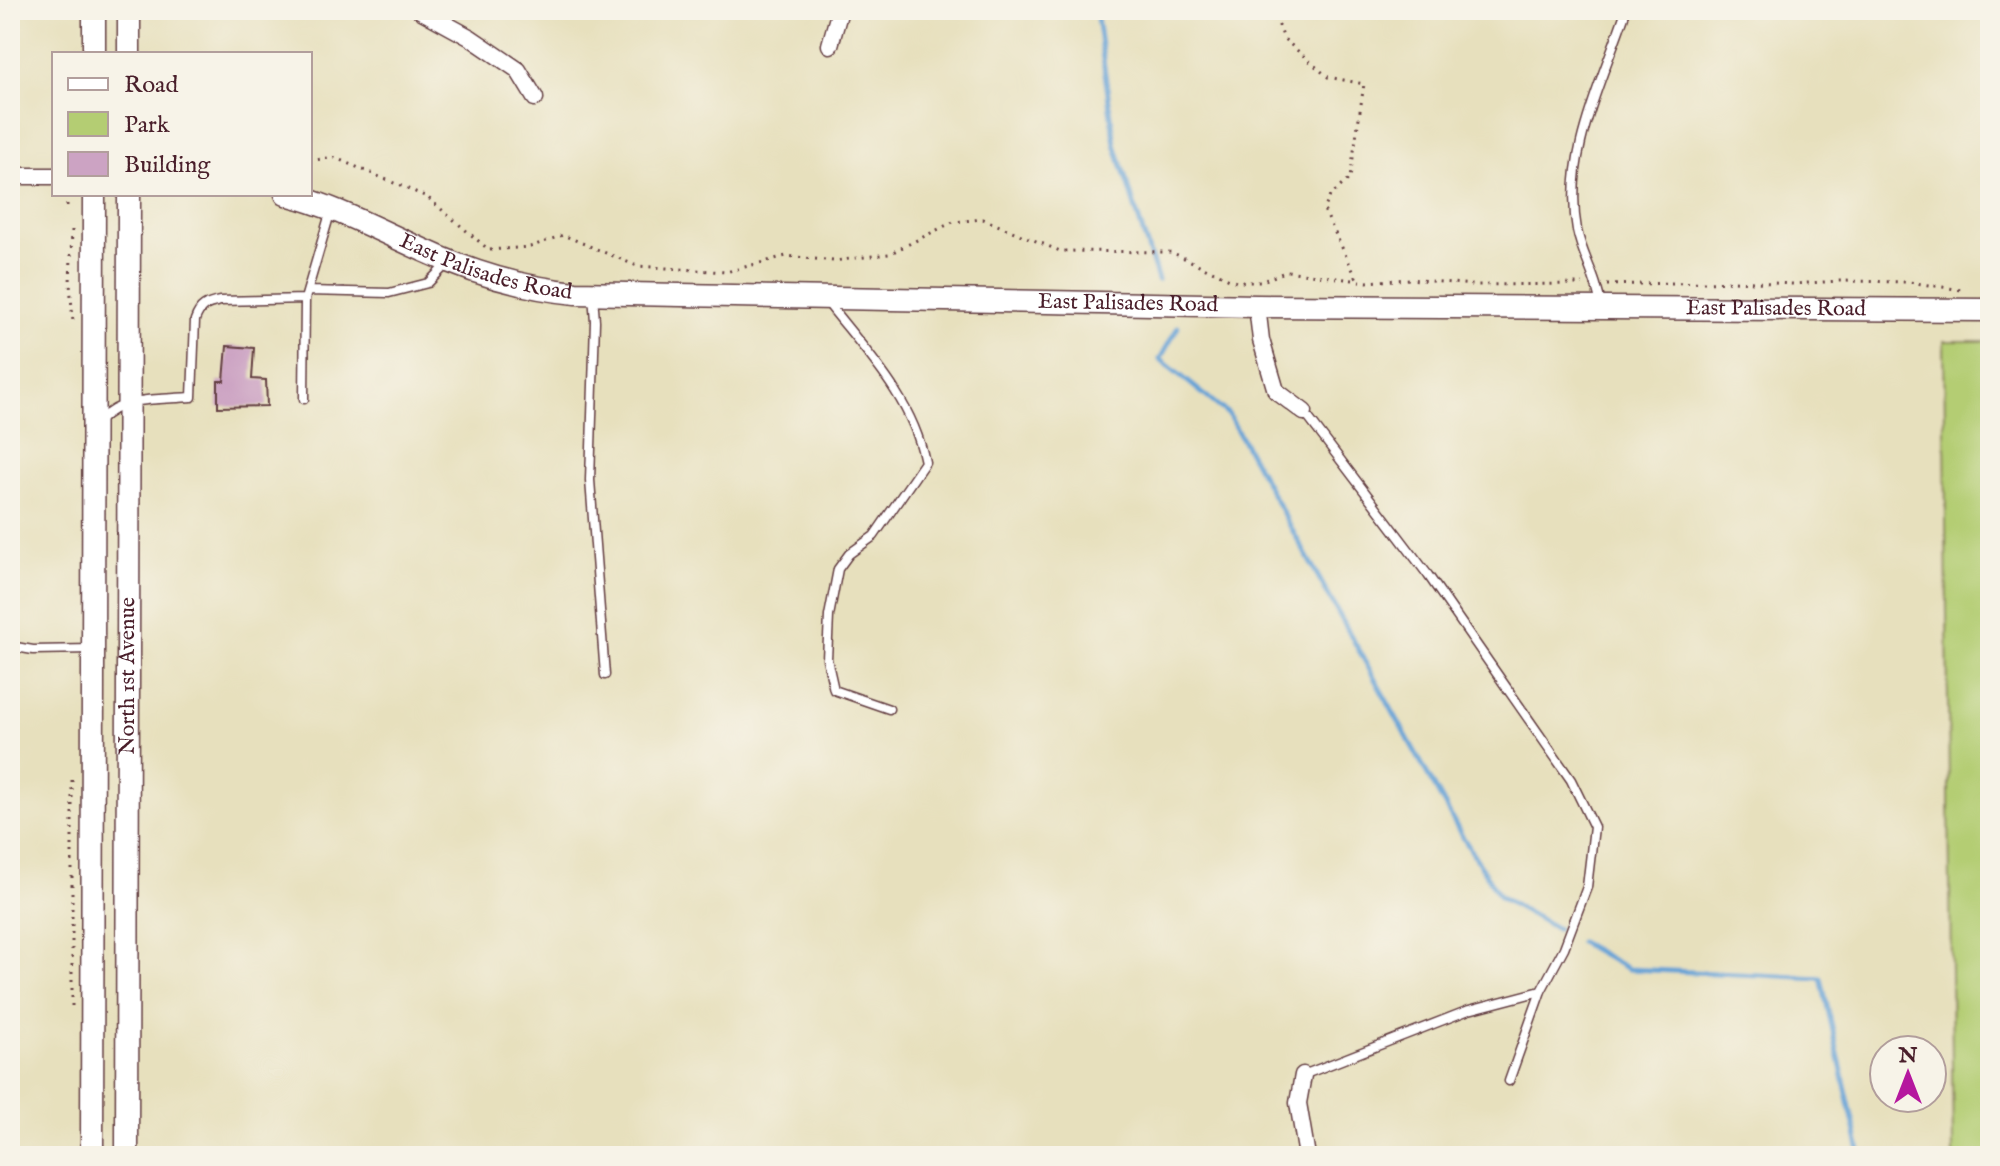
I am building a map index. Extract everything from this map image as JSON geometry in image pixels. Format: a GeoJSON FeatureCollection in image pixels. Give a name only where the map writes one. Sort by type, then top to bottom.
{"type":"FeatureCollection","features":[{"type":"Feature","properties":{"kind":"main road"},"geometry":{"type":"LineString","coordinates":[[94,10],[94,52]]}},
{"type":"Feature","properties":{"kind":"main road"},"geometry":{"type":"LineString","coordinates":[[129,10],[129,52]]}},
{"type":"Feature","properties":{"kind":"main road","name":"North 1st Avenue"},"geometry":{"type":"LineString","coordinates":[[92,1156],[94,196]]}},
{"type":"Feature","properties":{"kind":"main road","name":"North 1st Avenue"},"geometry":{"type":"LineString","coordinates":[[127,1156],[129,196]]}},
{"type":"Feature","properties":{"kind":"main road","name":"East Palisades Road"},"geometry":{"type":"LineString","coordinates":[[292,196],[331,209],[449,262],[526,286],[593,294],[1257,306],[1600,296],[1990,310]]}},
{"type":"Feature","properties":{"kind":"main road"},"geometry":{"type":"LineString","coordinates":[[93,649],[129,648]]}},
{"type":"Feature","properties":{"kind":"street"},"geometry":{"type":"LineString","coordinates":[[420,10],[471,38],[518,70],[535,98]]}},
{"type":"Feature","properties":{"kind":"street"},"geometry":{"type":"LineString","coordinates":[[830,45],[840,10]]}},
{"type":"Feature","properties":{"kind":"street"},"geometry":{"type":"LineString","coordinates":[[10,176],[52,176]]}},
{"type":"Feature","properties":{"kind":"street"},"geometry":{"type":"LineString","coordinates":[[1257,306],[1261,340],[1276,391],[1304,412]]}},
{"type":"Feature","properties":{"kind":"street"},"geometry":{"type":"LineString","coordinates":[[1303,1075],[1298,1103],[1307,1156]]}},
{"type":"Feature","properties":{"kind":"lane"},"geometry":{"type":"LineString","coordinates":[[1600,296],[1577,231],[1576,172],[1586,120],[1626,10]]}},
{"type":"Feature","properties":{"kind":"lane"},"geometry":{"type":"LineString","coordinates":[[304,399],[307,295],[331,209]]}},
{"type":"Feature","properties":{"kind":"lane"},"geometry":{"type":"LineString","coordinates":[[94,425],[112,408],[129,402],[192,397],[195,320],[206,303],[307,295],[389,293],[428,283],[449,262]]}},
{"type":"Feature","properties":{"kind":"lane"},"geometry":{"type":"LineString","coordinates":[[593,294],[595,321],[590,480],[605,675]]}},
{"type":"Feature","properties":{"kind":"lane"},"geometry":{"type":"LineString","coordinates":[[824,298],[897,391],[922,446],[925,462],[874,536],[843,562],[832,587],[827,659],[834,690],[889,709]]}},
{"type":"Feature","properties":{"kind":"lane"},"geometry":{"type":"LineString","coordinates":[[1304,412],[1464,626],[1571,780],[1594,827],[1587,887],[1564,948],[1541,991],[1509,1081]]}},
{"type":"Feature","properties":{"kind":"lane"},"geometry":{"type":"LineString","coordinates":[[10,646],[33,650],[93,649]]}},
{"type":"Feature","properties":{"kind":"lane"},"geometry":{"type":"LineString","coordinates":[[1303,1075],[1469,1010],[1541,991]]}},
{"type":"Feature","properties":{"kind":"path"},"geometry":{"type":"LineString","coordinates":[[1273,10],[1284,39],[1328,77],[1364,84],[1350,178],[1330,196],[1324,210],[1358,281]]}},
{"type":"Feature","properties":{"kind":"path"},"geometry":{"type":"LineString","coordinates":[[312,161],[333,157],[427,197],[489,250],[530,247],[563,235],[637,266],[726,272],[786,256],[834,261],[889,254],[953,222],[983,219],[1060,251],[1171,252],[1236,282],[1260,282],[1287,271],[1358,281],[1409,279],[1600,296],[1662,285],[1734,281],[1793,284],[1909,282],[1967,290]]}},
{"type":"Feature","properties":{"kind":"path"},"geometry":{"type":"LineString","coordinates":[[67,196],[67,206]]}},
{"type":"Feature","properties":{"kind":"path"},"geometry":{"type":"LineString","coordinates":[[72,230],[70,283],[74,331]]}},
{"type":"Feature","properties":{"kind":"green space"},"geometry":{"type":"Polygon","coordinates":[[[1944,341],[1990,341],[1990,1156],[1953,1156],[1944,341]]]}},
{"type":"Feature","properties":{"kind":"building"},"geometry":{"type":"Polygon","coordinates":[[[227,346],[254,348],[252,379],[266,380],[267,406],[218,407],[218,381],[224,381],[227,346]]]}},
{"type":"Feature","properties":{"kind":"waterway"},"geometry":{"type":"LineString","coordinates":[[1096,10],[1115,144],[1158,280]]}},
{"type":"Feature","properties":{"kind":"waterway"},"geometry":{"type":"LineString","coordinates":[[1178,327],[1160,359],[1228,414],[1459,831],[1500,897],[1557,929]]}},
{"type":"Feature","properties":{"kind":"waterway"},"geometry":{"type":"LineString","coordinates":[[1580,942],[1628,969],[1821,978],[1861,1156]]}}]}
